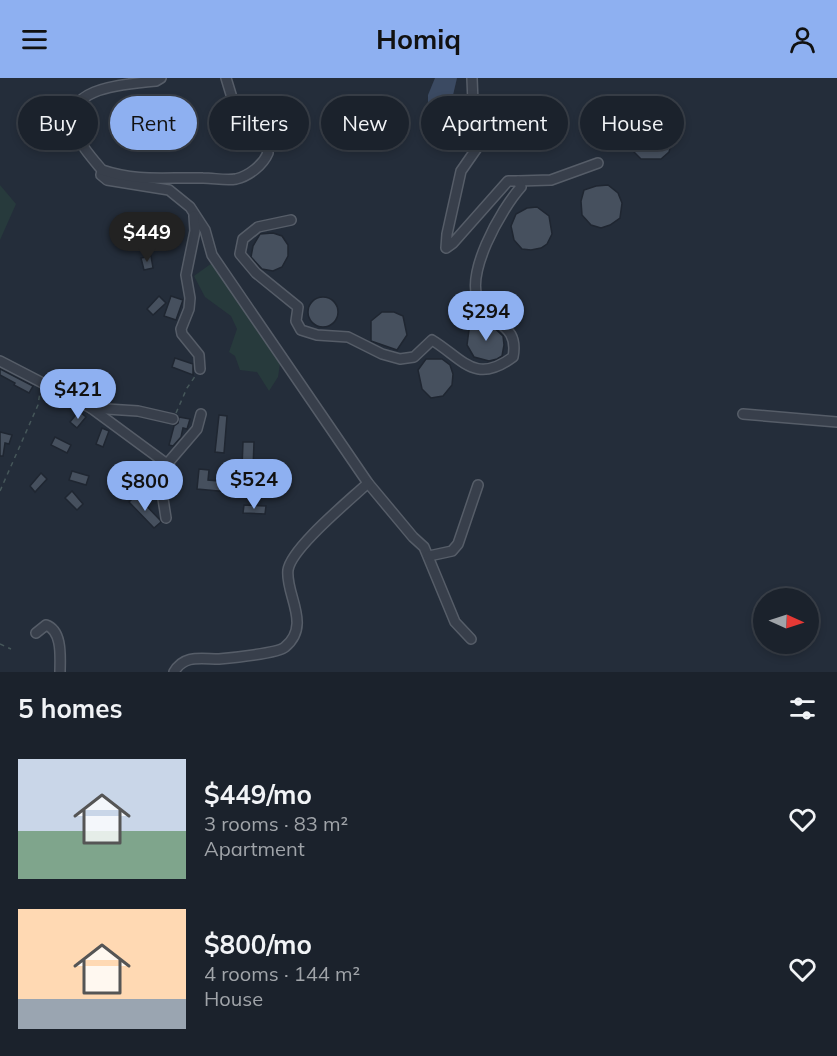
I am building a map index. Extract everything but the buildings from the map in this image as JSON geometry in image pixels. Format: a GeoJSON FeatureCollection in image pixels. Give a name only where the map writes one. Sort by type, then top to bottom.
{"type":"FeatureCollection","features":[{"type":"Feature","properties":{"kind":"street"},"geometry":{"type":"LineString","coordinates":[[161,78],[156,81],[134,81],[90,93],[76,108],[73,117],[74,129],[80,142],[102,170],[121,176],[151,180],[171,177],[235,179],[256,168],[268,153],[265,144],[233,101],[226,78]]}},
{"type":"Feature","properties":{"kind":"street"},"geometry":{"type":"LineString","coordinates":[[472,78],[473,103],[481,127],[477,148],[461,171],[447,234],[446,249],[508,181],[551,180],[598,163]]}},
{"type":"Feature","properties":{"kind":"street"},"geometry":{"type":"LineString","coordinates":[[102,170],[101,175],[107,180],[169,190],[190,207],[205,230],[212,255],[368,483],[424,547],[455,622],[471,639]]}},
{"type":"Feature","properties":{"kind":"street"},"geometry":{"type":"LineString","coordinates":[[291,220],[258,227],[243,239],[240,254],[256,273],[298,307],[296,321],[301,330],[317,336],[348,337],[382,354],[400,359],[414,357],[432,340],[445,348],[460,363],[473,369],[501,366],[513,357],[515,347],[510,331],[480,305],[475,289],[480,256],[510,199],[521,187],[518,181]]}},
{"type":"Feature","properties":{"kind":"street"},"geometry":{"type":"LineString","coordinates":[[194,213],[195,231],[186,274],[190,298],[189,309],[181,329],[182,334],[199,355],[200,369]]}},
{"type":"Feature","properties":{"kind":"street"},"geometry":{"type":"LineString","coordinates":[[0,361],[91,408],[167,464]]}},
{"type":"Feature","properties":{"kind":"street"},"geometry":{"type":"LineString","coordinates":[[91,408],[138,411],[173,419]]}},
{"type":"Feature","properties":{"kind":"street"},"geometry":{"type":"LineString","coordinates":[[166,518],[161,486],[162,474],[167,464],[197,429],[201,414]]}},
{"type":"Feature","properties":{"kind":"street"},"geometry":{"type":"LineString","coordinates":[[743,414],[837,422]]}},
{"type":"Feature","properties":{"kind":"street"},"geometry":{"type":"LineString","coordinates":[[174,672],[189,658],[225,658],[275,652],[285,648],[294,633],[298,611],[288,576],[289,566],[307,541],[368,483]]}},
{"type":"Feature","properties":{"kind":"street"},"geometry":{"type":"LineString","coordinates":[[429,556],[452,552],[458,544],[478,485]]}},
{"type":"Feature","properties":{"kind":"street"},"geometry":{"type":"LineString","coordinates":[[36,633],[46,625],[56,632],[60,672]]}},
{"type":"Feature","properties":{"kind":"path"},"geometry":{"type":"LineString","coordinates":[[173,419],[187,388],[200,369]]}},
{"type":"Feature","properties":{"kind":"path"},"geometry":{"type":"LineString","coordinates":[[0,491],[38,405],[41,381]]}},
{"type":"Feature","properties":{"kind":"path"},"geometry":{"type":"LineString","coordinates":[[0,644],[10,649]]}},
{"type":"Feature","properties":{"kind":"shaded area"},"geometry":{"type":"Polygon","coordinates":[[[0,185],[16,204],[0,240],[0,185]]]}},
{"type":"Feature","properties":{"kind":"shaded area"},"geometry":{"type":"Polygon","coordinates":[[[212,263],[280,364],[278,377],[269,391],[257,372],[240,370],[235,356],[229,352],[237,329],[231,316],[205,297],[194,276],[212,263]]]}},
{"type":"Feature","properties":{"kind":"water"},"geometry":{"type":"Polygon","coordinates":[[[435,78],[457,78],[453,96],[428,95],[435,78]]]}}]}
